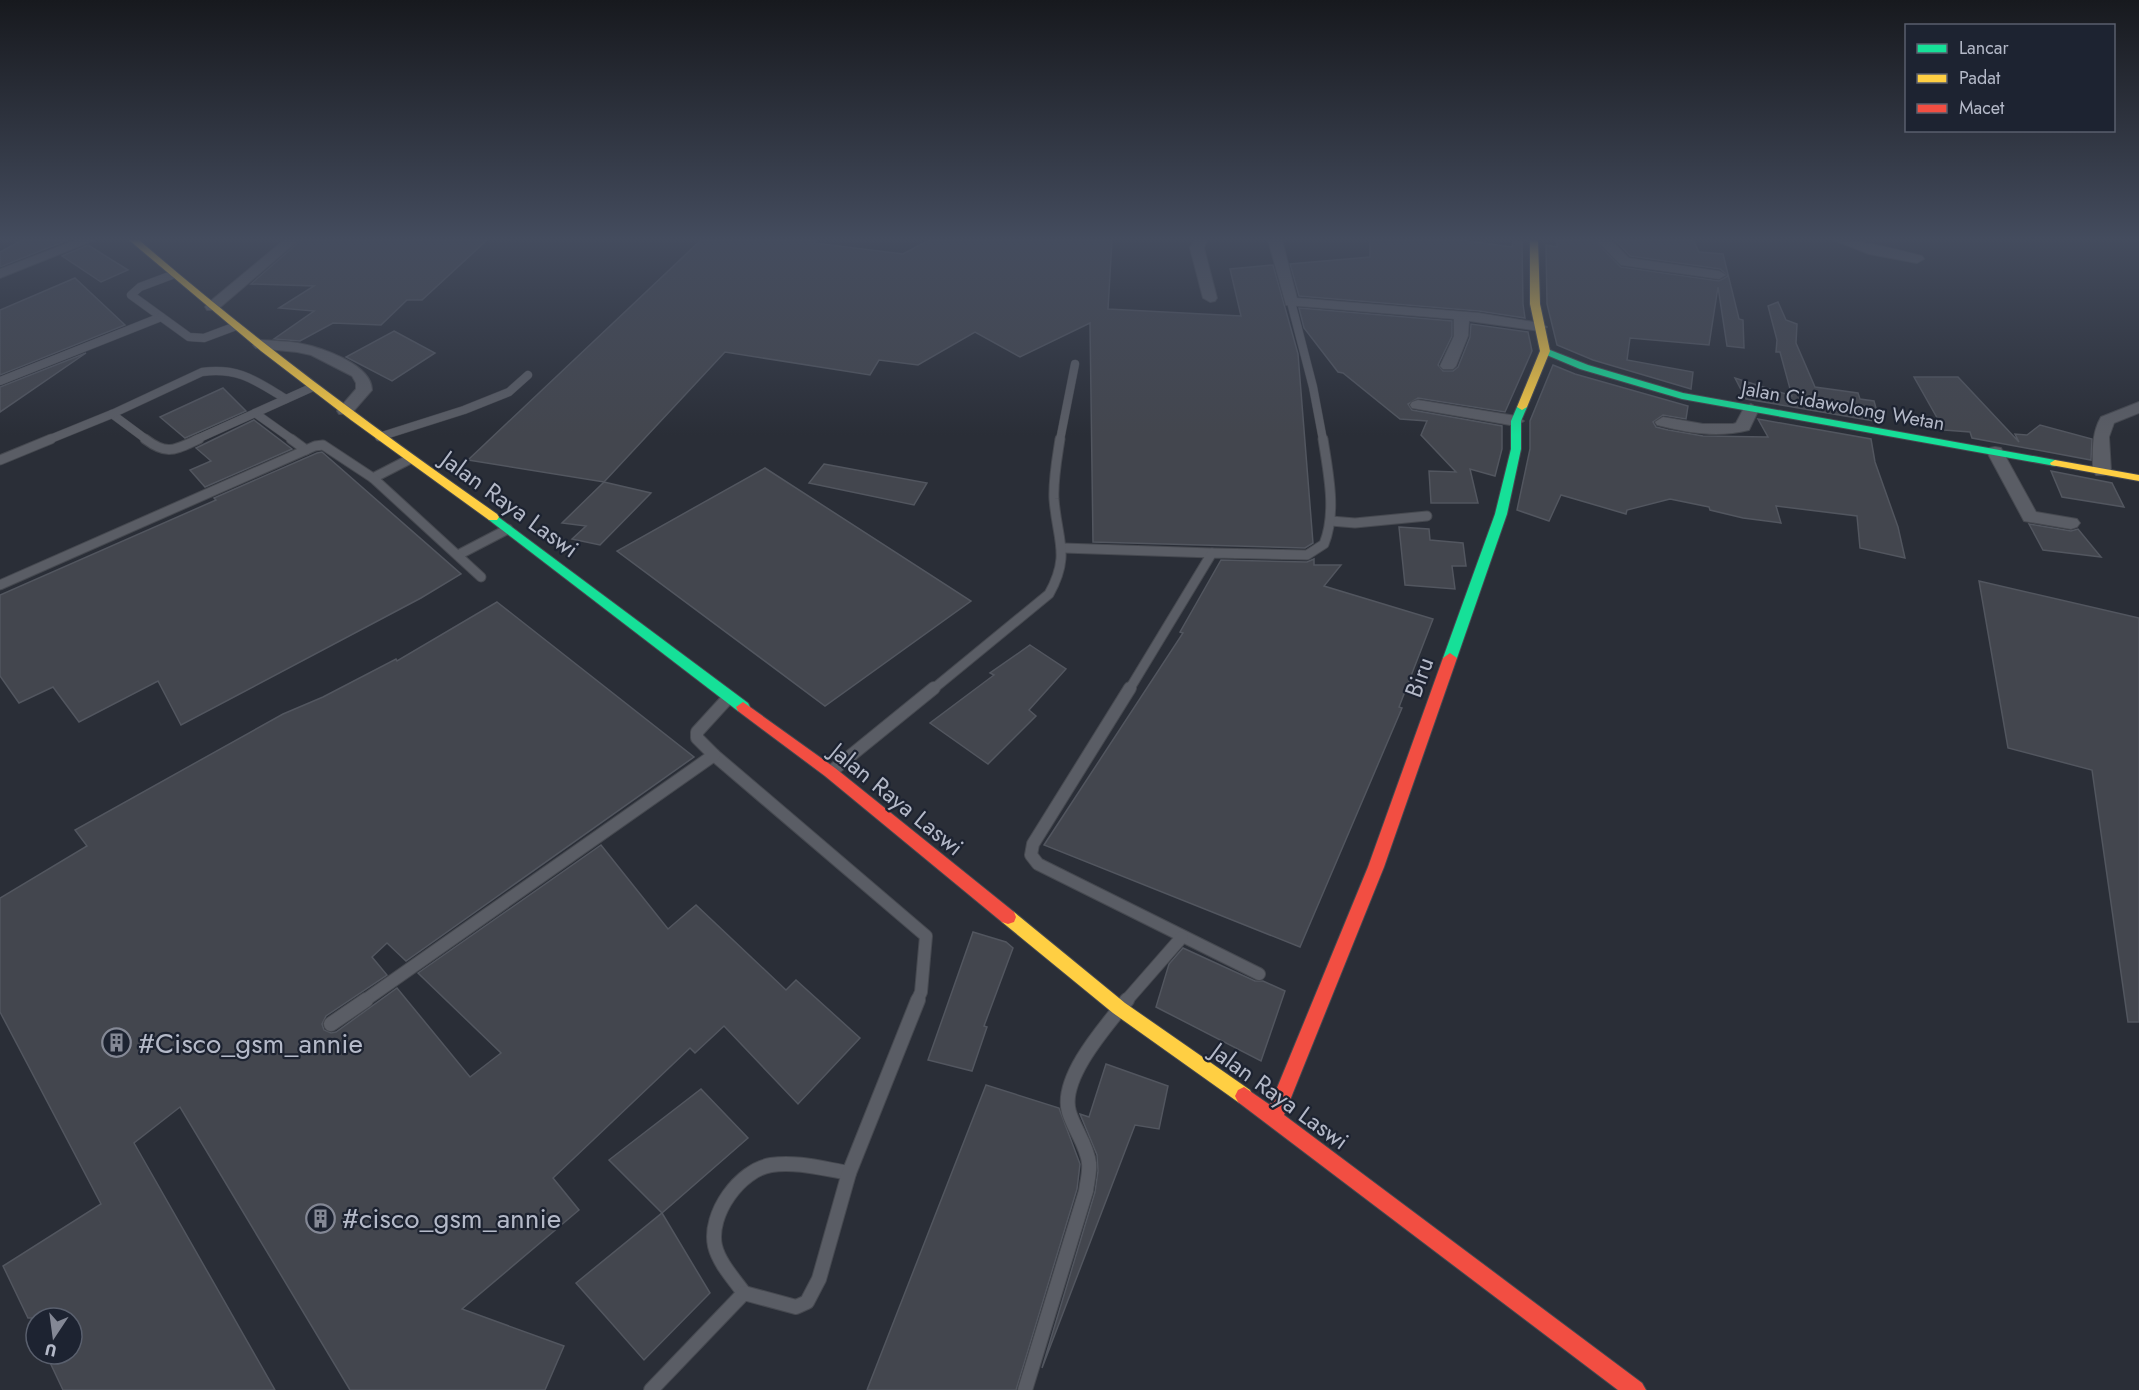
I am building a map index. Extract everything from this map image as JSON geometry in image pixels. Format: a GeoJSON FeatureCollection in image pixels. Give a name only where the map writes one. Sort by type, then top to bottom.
{"type":"FeatureCollection","features":[{"type":"Feature","properties":{"kind":"main road","name":"Jalan Raya Laswi"},"geometry":{"type":"LineString","coordinates":[[209,305],[379,437],[554,561],[585,589],[830,772],[1119,1008],[1274,1117],[1635,1390]]}},
{"type":"Feature","properties":{"kind":"main road"},"geometry":{"type":"LineString","coordinates":[[1535,305],[1545,351]]}},
{"type":"Feature","properties":{"kind":"main road","name":"Jalan Cidawolong Wetan"},"geometry":{"type":"LineString","coordinates":[[1545,351],[1584,367],[1661,390],[1751,409],[2139,478]]}},
{"type":"Feature","properties":{"kind":"main road","name":"Biru"},"geometry":{"type":"LineString","coordinates":[[1274,1117],[1376,867],[1501,514],[1516,449],[1516,421],[1545,351]]}},
{"type":"Feature","properties":{"kind":"street"},"geometry":{"type":"LineString","coordinates":[[1327,305],[1462,316],[1540,327]]}},
{"type":"Feature","properties":{"kind":"street"},"geometry":{"type":"LineString","coordinates":[[1448,366],[1461,336],[1462,316]]}},
{"type":"Feature","properties":{"kind":"street"},"geometry":{"type":"LineString","coordinates":[[261,345],[306,349],[358,373],[364,383],[364,390],[345,411]]}},
{"type":"Feature","properties":{"kind":"street"},"geometry":{"type":"LineString","coordinates":[[1418,405],[1516,421]]}},
{"type":"Feature","properties":{"kind":"street"},"geometry":{"type":"LineString","coordinates":[[2102,471],[2101,437],[2107,420],[2139,407]]}},
{"type":"Feature","properties":{"kind":"street"},"geometry":{"type":"LineString","coordinates":[[1663,422],[1729,431],[1743,427],[1751,409]]}},
{"type":"Feature","properties":{"kind":"street"},"geometry":{"type":"LineString","coordinates":[[1995,453],[2030,517],[2071,523]]}},
{"type":"Feature","properties":{"kind":"lane"},"geometry":{"type":"LineString","coordinates":[[144,305],[195,339],[236,326]]}},
{"type":"Feature","properties":{"kind":"lane"},"geometry":{"type":"LineString","coordinates":[[1063,548],[1307,555],[1325,544],[1331,521],[1324,444],[1293,305]]}},
{"type":"Feature","properties":{"kind":"lane"},"geometry":{"type":"LineString","coordinates":[[0,381],[161,318]]}},
{"type":"Feature","properties":{"kind":"lane"},"geometry":{"type":"LineString","coordinates":[[830,772],[1049,594],[1062,572],[1063,548],[1054,506],[1054,481],[1075,364]]}},
{"type":"Feature","properties":{"kind":"lane"},"geometry":{"type":"LineString","coordinates":[[0,460],[112,414],[202,372],[229,368],[239,371],[286,399]]}},
{"type":"Feature","properties":{"kind":"lane"},"geometry":{"type":"LineString","coordinates":[[379,437],[464,410],[509,392],[528,375]]}},
{"type":"Feature","properties":{"kind":"lane"},"geometry":{"type":"LineString","coordinates":[[112,414],[158,449],[172,451],[313,387]]}},
{"type":"Feature","properties":{"kind":"lane"},"geometry":{"type":"LineString","coordinates":[[255,413],[306,450]]}},
{"type":"Feature","properties":{"kind":"lane"},"geometry":{"type":"LineString","coordinates":[[0,585],[319,445],[327,446],[373,477],[481,577]]}},
{"type":"Feature","properties":{"kind":"lane"},"geometry":{"type":"LineString","coordinates":[[373,477],[410,459]]}},
{"type":"Feature","properties":{"kind":"lane"},"geometry":{"type":"LineString","coordinates":[[1331,521],[1355,523],[1427,516]]}},
{"type":"Feature","properties":{"kind":"lane"},"geometry":{"type":"LineString","coordinates":[[458,555],[508,529]]}},
{"type":"Feature","properties":{"kind":"lane"},"geometry":{"type":"LineString","coordinates":[[1212,553],[1033,844],[1031,855],[1038,864],[1259,974]]}},
{"type":"Feature","properties":{"kind":"lane"},"geometry":{"type":"LineString","coordinates":[[729,697],[697,732],[697,738],[926,936],[921,992],[849,1173],[819,1279],[807,1302],[796,1307],[744,1293],[715,1245],[716,1226],[726,1201],[740,1182],[760,1168],[780,1164],[849,1173]]}},
{"type":"Feature","properties":{"kind":"lane"},"geometry":{"type":"LineString","coordinates":[[331,1024],[714,755]]}},
{"type":"Feature","properties":{"kind":"lane"},"geometry":{"type":"LineString","coordinates":[[1024,1390],[1086,1191],[1089,1164],[1086,1150],[1067,1104],[1071,1081],[1119,1008],[1182,937]]}},
{"type":"Feature","properties":{"kind":"lane"},"geometry":{"type":"LineString","coordinates":[[651,1390],[744,1293]]}},
{"type":"Feature","properties":{"kind":"building"},"geometry":{"type":"Polygon","coordinates":[[[12,305],[104,305],[125,325],[0,375],[0,310],[12,305]]]}},
{"type":"Feature","properties":{"kind":"building"},"geometry":{"type":"Polygon","coordinates":[[[284,305],[402,305],[381,325],[333,323],[300,341],[274,339],[314,311],[279,308],[284,305]]]}},
{"type":"Feature","properties":{"kind":"building"},"geometry":{"type":"Polygon","coordinates":[[[632,305],[1108,305],[1108,309],[1241,316],[1238,305],[1284,305],[1298,354],[1313,543],[1305,548],[1093,542],[1090,323],[1020,357],[975,332],[918,365],[879,360],[870,375],[725,352],[604,482],[468,460],[632,305]]]}},
{"type":"Feature","properties":{"kind":"building"},"geometry":{"type":"Polygon","coordinates":[[[1405,305],[1523,305],[1525,318],[1479,311],[1405,305]]]}},
{"type":"Feature","properties":{"kind":"building"},"geometry":{"type":"Polygon","coordinates":[[[1547,305],[1715,305],[1709,345],[1630,338],[1627,360],[1693,372],[1691,389],[1593,360],[1557,345],[1547,305]]]}},
{"type":"Feature","properties":{"kind":"building"},"geometry":{"type":"Polygon","coordinates":[[[1721,305],[1736,305],[1739,319],[1743,320],[1744,348],[1727,346],[1721,305]]]}},
{"type":"Feature","properties":{"kind":"building"},"geometry":{"type":"Polygon","coordinates":[[[1779,305],[1786,320],[1797,324],[1796,343],[1815,387],[1858,393],[1860,399],[1874,401],[1880,422],[1746,399],[1735,378],[1792,396],[1780,352],[1776,352],[1777,340],[1768,306],[1779,305]]]}},
{"type":"Feature","properties":{"kind":"building"},"geometry":{"type":"Polygon","coordinates":[[[1299,308],[1452,321],[1452,336],[1438,365],[1443,371],[1453,371],[1458,367],[1470,337],[1471,324],[1528,332],[1532,351],[1505,412],[1418,398],[1408,404],[1412,410],[1502,426],[1502,449],[1495,476],[1470,469],[1478,503],[1431,503],[1429,471],[1456,472],[1421,435],[1427,421],[1400,419],[1343,373],[1338,372],[1304,328],[1299,308]]]}},
{"type":"Feature","properties":{"kind":"building"},"geometry":{"type":"Polygon","coordinates":[[[394,331],[435,353],[392,381],[346,357],[394,331]]]}},
{"type":"Feature","properties":{"kind":"building"},"geometry":{"type":"Polygon","coordinates":[[[86,353],[0,412],[0,387],[86,353]]]}},
{"type":"Feature","properties":{"kind":"building"},"geometry":{"type":"Polygon","coordinates":[[[1553,365],[1575,374],[1688,406],[1686,419],[1663,415],[1653,422],[1656,427],[1668,430],[1703,436],[1768,437],[1758,419],[1871,439],[1875,462],[1898,527],[1905,558],[1860,548],[1857,516],[1776,506],[1781,523],[1743,518],[1710,510],[1709,507],[1670,499],[1627,510],[1626,514],[1561,495],[1549,521],[1517,510],[1530,449],[1530,421],[1553,365]]]}},
{"type":"Feature","properties":{"kind":"building"},"geometry":{"type":"Polygon","coordinates":[[[1914,377],[1958,377],[2019,442],[2015,434],[2027,435],[2040,425],[2092,439],[2091,460],[1972,438],[1970,432],[1944,430],[1914,377]]]}},
{"type":"Feature","properties":{"kind":"building"},"geometry":{"type":"Polygon","coordinates":[[[223,388],[246,411],[185,438],[160,417],[223,388]]]}},
{"type":"Feature","properties":{"kind":"building"},"geometry":{"type":"Polygon","coordinates":[[[254,420],[292,449],[205,487],[190,470],[211,461],[196,448],[254,420]]]}},
{"type":"Feature","properties":{"kind":"building"},"geometry":{"type":"Polygon","coordinates":[[[322,452],[461,574],[421,598],[181,725],[158,681],[79,722],[53,687],[19,703],[0,676],[0,595],[322,452]]]}},
{"type":"Feature","properties":{"kind":"building"},"geometry":{"type":"Polygon","coordinates":[[[824,464],[927,483],[914,505],[809,483],[824,464]]]}},
{"type":"Feature","properties":{"kind":"building"},"geometry":{"type":"Polygon","coordinates":[[[765,468],[971,601],[825,706],[617,551],[765,468]]]}},
{"type":"Feature","properties":{"kind":"building"},"geometry":{"type":"Polygon","coordinates":[[[2051,471],[2112,483],[2124,507],[2062,497],[2051,471]]]}},
{"type":"Feature","properties":{"kind":"building"},"geometry":{"type":"Polygon","coordinates":[[[604,482],[651,493],[600,545],[572,539],[586,526],[562,523],[604,482]]]}},
{"type":"Feature","properties":{"kind":"building"},"geometry":{"type":"Polygon","coordinates":[[[2029,524],[2071,531],[2078,529],[2101,557],[2043,550],[2029,524]]]}},
{"type":"Feature","properties":{"kind":"building"},"geometry":{"type":"Polygon","coordinates":[[[1399,527],[1429,529],[1430,540],[1463,543],[1466,566],[1452,566],[1455,589],[1405,585],[1399,527]]]}},
{"type":"Feature","properties":{"kind":"building"},"geometry":{"type":"Polygon","coordinates":[[[1314,559],[1314,565],[1341,565],[1324,586],[1433,619],[1399,707],[1402,708],[1300,947],[1044,845],[1183,633],[1180,632],[1221,560],[1307,562],[1314,559]]]}},
{"type":"Feature","properties":{"kind":"building"},"geometry":{"type":"Polygon","coordinates":[[[1979,581],[2139,618],[2139,1022],[2128,1022],[2092,770],[2008,748],[1979,581]]]}},
{"type":"Feature","properties":{"kind":"building"},"geometry":{"type":"Polygon","coordinates":[[[497,602],[694,757],[406,961],[387,943],[372,957],[387,975],[326,1016],[322,1024],[324,1030],[331,1033],[336,1032],[397,988],[470,1077],[501,1053],[418,973],[601,845],[668,929],[696,905],[786,990],[796,980],[860,1038],[798,1104],[724,1026],[695,1053],[690,1048],[553,1178],[579,1210],[462,1309],[564,1346],[545,1390],[350,1390],[180,1107],[134,1143],[275,1390],[63,1390],[52,1366],[84,1366],[84,1306],[24,1306],[24,1310],[3,1266],[101,1204],[0,1012],[0,898],[87,846],[75,830],[283,714],[323,697],[396,659],[397,661],[497,602]]]}},
{"type":"Feature","properties":{"kind":"building"},"geometry":{"type":"Polygon","coordinates":[[[1030,645],[1066,669],[1029,710],[1036,716],[988,764],[930,723],[994,675],[990,673],[1030,645]]]}},
{"type":"Feature","properties":{"kind":"building"},"geometry":{"type":"Polygon","coordinates":[[[973,932],[1006,942],[1013,948],[984,1026],[987,1027],[972,1071],[928,1060],[973,932]]]}},
{"type":"Feature","properties":{"kind":"building"},"geometry":{"type":"Polygon","coordinates":[[[1183,948],[1255,981],[1263,981],[1285,991],[1261,1061],[1156,1007],[1169,964],[1183,948]]]}},
{"type":"Feature","properties":{"kind":"building"},"geometry":{"type":"Polygon","coordinates":[[[1106,1064],[1168,1086],[1159,1129],[1135,1125],[1042,1368],[1095,1192],[1098,1171],[1097,1155],[1080,1114],[1089,1117],[1106,1064]]]}},
{"type":"Feature","properties":{"kind":"building"},"geometry":{"type":"Polygon","coordinates":[[[986,1085],[1059,1108],[1080,1164],[1077,1189],[1016,1390],[867,1390],[986,1085]]]}},
{"type":"Feature","properties":{"kind":"building"},"geometry":{"type":"Polygon","coordinates":[[[701,1089],[748,1138],[662,1213],[609,1160],[701,1089]]]}},
{"type":"Feature","properties":{"kind":"building"},"geometry":{"type":"Polygon","coordinates":[[[662,1213],[710,1293],[644,1360],[576,1283],[662,1213]]]}},
{"type":"Feature","properties":{"kind":"traffic: fast"},"geometry":{"type":"LineString","coordinates":[[1545,351],[1584,367],[1682,396],[2055,463]]}},
{"type":"Feature","properties":{"kind":"traffic: fast"},"geometry":{"type":"LineString","coordinates":[[1450,658],[1501,514],[1516,449],[1516,421],[1522,407]]}},
{"type":"Feature","properties":{"kind":"traffic: fast"},"geometry":{"type":"LineString","coordinates":[[493,517],[743,707]]}},
{"type":"Feature","properties":{"kind":"traffic: slow"},"geometry":{"type":"LineString","coordinates":[[209,305],[309,384],[493,517]]}},
{"type":"Feature","properties":{"kind":"traffic: slow"},"geometry":{"type":"LineString","coordinates":[[1522,407],[1545,351],[1535,305]]}},
{"type":"Feature","properties":{"kind":"traffic: slow"},"geometry":{"type":"LineString","coordinates":[[2055,463],[2139,478]]}},
{"type":"Feature","properties":{"kind":"traffic: slow"},"geometry":{"type":"LineString","coordinates":[[1008,917],[1119,1008],[1244,1096]]}},
{"type":"Feature","properties":{"kind":"traffic: jam"},"geometry":{"type":"LineString","coordinates":[[1274,1117],[1376,867],[1450,658]]}},
{"type":"Feature","properties":{"kind":"traffic: jam"},"geometry":{"type":"LineString","coordinates":[[743,707],[830,772],[1008,917]]}},
{"type":"Feature","properties":{"kind":"traffic: jam"},"geometry":{"type":"LineString","coordinates":[[1244,1096],[1635,1390]]}},
{"type":"Feature","properties":{"kind":"place","name":"#Cisco_gsm_annie"},"geometry":{"type":"Point","coordinates":[117,1043]}},
{"type":"Feature","properties":{"kind":"place","name":"#cisco_gsm_annie"},"geometry":{"type":"Point","coordinates":[321,1218]}}]}
